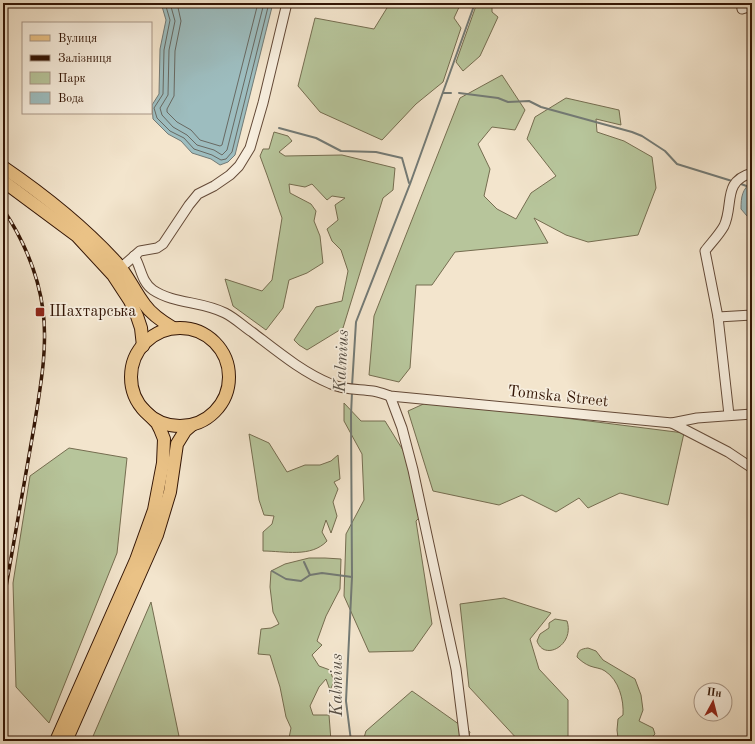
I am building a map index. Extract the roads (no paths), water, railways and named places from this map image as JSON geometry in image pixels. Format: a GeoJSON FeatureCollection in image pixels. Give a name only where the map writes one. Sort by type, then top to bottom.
{"type":"FeatureCollection","features":[{"type":"Feature","properties":{"kind":"main road"},"geometry":{"type":"LineString","coordinates":[[3,167],[24,181],[81,227],[117,271],[137,316],[141,328],[142,346]]}},
{"type":"Feature","properties":{"kind":"main road"},"geometry":{"type":"LineString","coordinates":[[3,181],[77,236],[117,271],[127,276],[145,305],[160,320],[173,328]]}},
{"type":"Feature","properties":{"kind":"main road"},"geometry":{"type":"LineString","coordinates":[[56,741],[136,560],[154,510],[163,463],[164,439],[157,423],[143,409],[136,398],[132,384],[132,371],[135,357],[142,346],[156,334],[173,328],[187,328],[200,332],[211,339],[221,349],[227,361],[230,374],[228,388],[224,400],[220,406],[205,420],[184,426],[166,424],[157,420],[143,409]]}},
{"type":"Feature","properties":{"kind":"main road"},"geometry":{"type":"LineString","coordinates":[[66,741],[157,535],[170,492],[177,444],[185,431],[192,424]]}},
{"type":"Feature","properties":{"kind":"street"},"geometry":{"type":"LineString","coordinates":[[117,271],[140,251],[153,249],[163,244],[198,194],[214,186],[230,175],[239,166],[250,148],[263,103],[287,3]]}},
{"type":"Feature","properties":{"kind":"street"},"geometry":{"type":"LineString","coordinates":[[742,6],[752,6]]}},
{"type":"Feature","properties":{"kind":"street"},"geometry":{"type":"LineString","coordinates":[[729,415],[718,317],[705,251],[724,226],[730,196],[735,182],[746,174],[752,172]]}},
{"type":"Feature","properties":{"kind":"street","name":"Tomska Street"},"geometry":{"type":"LineString","coordinates":[[134,256],[140,266],[145,282],[152,289],[181,301],[204,305],[224,313],[303,370],[327,383],[341,387],[374,391],[390,396],[672,423],[697,418],[752,414]]}},
{"type":"Feature","properties":{"kind":"street"},"geometry":{"type":"LineString","coordinates":[[718,317],[752,315]]}},
{"type":"Feature","properties":{"kind":"street"},"geometry":{"type":"LineString","coordinates":[[390,396],[402,428],[413,470],[451,643],[456,669],[465,741]]}},
{"type":"Feature","properties":{"kind":"street"},"geometry":{"type":"LineString","coordinates":[[672,423],[728,452],[752,468]]}},
{"type":"Feature","properties":{"kind":"water"},"geometry":{"type":"Polygon","coordinates":[[[161,3],[273,3],[235,155],[228,162],[220,165],[211,159],[192,153],[181,141],[168,134],[153,119],[152,105],[159,94],[160,49],[166,20],[161,3]]]}},
{"type":"Feature","properties":{"kind":"water"},"geometry":{"type":"Polygon","coordinates":[[[752,182],[752,217],[747,216],[741,209],[741,201],[746,187],[752,182]]]}},
{"type":"Feature","properties":{"kind":"waterway","name":"Kalmius"},"geometry":{"type":"LineString","coordinates":[[352,386],[356,322],[410,184],[475,3]]}},
{"type":"Feature","properties":{"kind":"waterway"},"geometry":{"type":"LineString","coordinates":[[443,93],[451,93]]}},
{"type":"Feature","properties":{"kind":"waterway"},"geometry":{"type":"LineString","coordinates":[[459,93],[498,98],[508,102],[529,101],[541,107],[632,132],[642,136],[665,151],[677,164],[732,181]]}},
{"type":"Feature","properties":{"kind":"waterway"},"geometry":{"type":"LineString","coordinates":[[279,128],[316,138],[341,151],[376,152],[402,158],[409,183]]}},
{"type":"Feature","properties":{"kind":"waterway"},"geometry":{"type":"LineString","coordinates":[[741,184],[752,188]]}},
{"type":"Feature","properties":{"kind":"waterway","name":"Kalmius"},"geometry":{"type":"LineString","coordinates":[[351,741],[346,701],[352,577],[352,392]]}},
{"type":"Feature","properties":{"kind":"waterway"},"geometry":{"type":"LineString","coordinates":[[304,562],[310,575]]}},
{"type":"Feature","properties":{"kind":"waterway"},"geometry":{"type":"LineString","coordinates":[[272,571],[286,579],[301,581],[310,575],[322,573],[352,577]]}},
{"type":"Feature","properties":{"kind":"railway"},"geometry":{"type":"LineString","coordinates":[[3,209],[17,232],[29,257],[41,296],[45,339],[39,398],[3,604]]}},
{"type":"Feature","properties":{"kind":"place","name":"Шахтарська"},"geometry":{"type":"Point","coordinates":[40,312]}}]}
